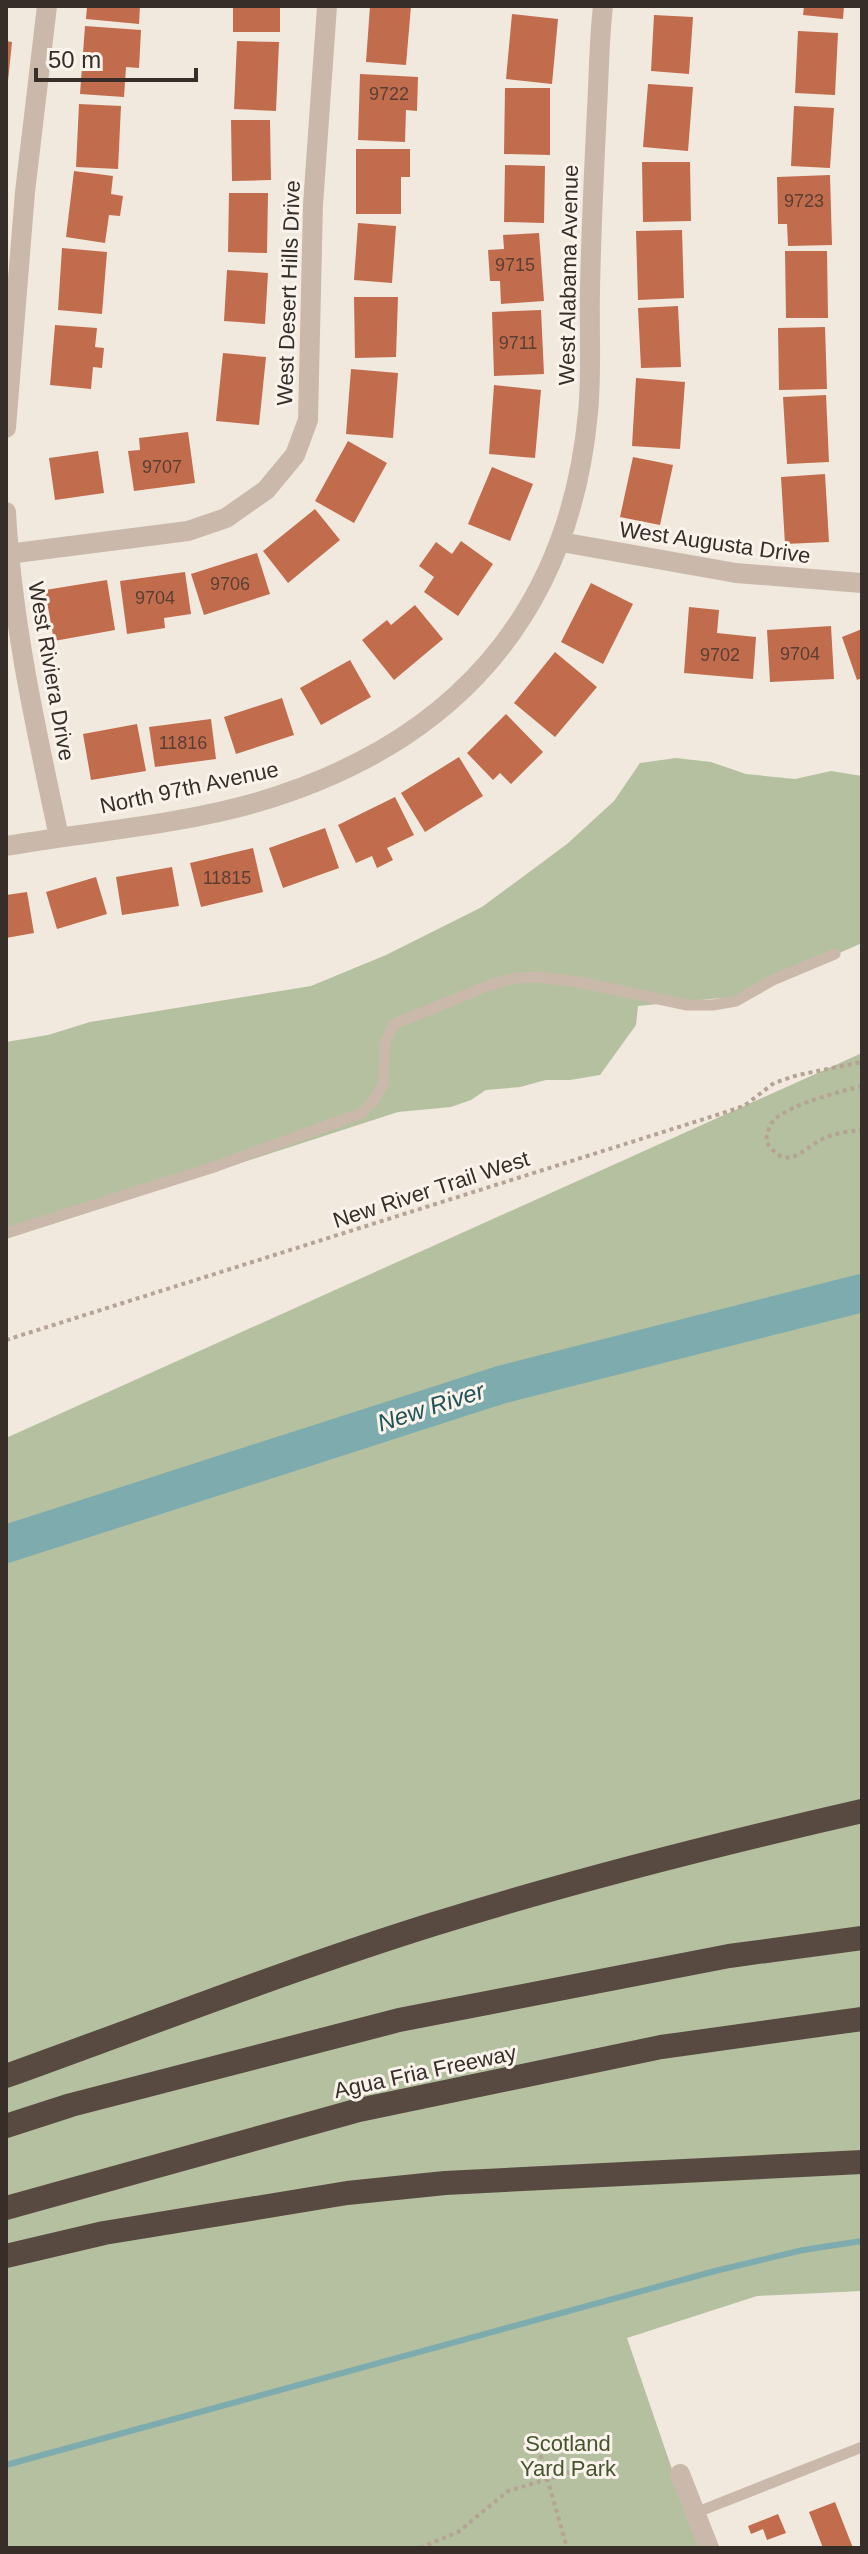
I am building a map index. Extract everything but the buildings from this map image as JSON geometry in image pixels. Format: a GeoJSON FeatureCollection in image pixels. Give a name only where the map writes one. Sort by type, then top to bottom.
{"type":"FeatureCollection","features":[{"type":"Feature","properties":{"kind":"highway"},"geometry":{"type":"LineString","coordinates":[[6,2076],[435,1924],[700,1848],[862,1811]]}},
{"type":"Feature","properties":{"kind":"highway"},"geometry":{"type":"LineString","coordinates":[[6,2126],[71,2105],[399,2020],[729,1956],[862,1938]]}},
{"type":"Feature","properties":{"kind":"highway","name":"Agua Fria Freeway"},"geometry":{"type":"LineString","coordinates":[[6,2208],[359,2110],[661,2047],[862,2019]]}},
{"type":"Feature","properties":{"kind":"highway"},"geometry":{"type":"LineString","coordinates":[[6,2256],[104,2233],[347,2193],[445,2183],[862,2162]]}},
{"type":"Feature","properties":{"kind":"street"},"geometry":{"type":"LineString","coordinates":[[6,428],[15,191],[47,6]]}},
{"type":"Feature","properties":{"kind":"street","name":"West Desert Hills Drive"},"geometry":{"type":"LineString","coordinates":[[8,554],[188,531],[226,518],[266,490],[295,455],[308,420],[313,205],[327,6]]}},
{"type":"Feature","properties":{"kind":"street","name":"West Alabama Avenue"},"geometry":{"type":"LineString","coordinates":[[561,542],[577,481],[588,413],[591,236],[603,6]]}},
{"type":"Feature","properties":{"kind":"street","name":"West Riviera Drive"},"geometry":{"type":"LineString","coordinates":[[6,512],[8,554],[22,658],[59,837]]}},
{"type":"Feature","properties":{"kind":"street","name":"West Augusta Drive"},"geometry":{"type":"LineString","coordinates":[[561,542],[736,573],[862,583]]}},
{"type":"Feature","properties":{"kind":"street","name":"North 97th Avenue"},"geometry":{"type":"LineString","coordinates":[[6,846],[254,803],[344,771],[453,701],[485,669],[516,630],[561,542]]}},
{"type":"Feature","properties":{"kind":"street"},"geometry":{"type":"LineString","coordinates":[[680,2474],[709,2548]]}},
{"type":"Feature","properties":{"kind":"lane"},"geometry":{"type":"LineString","coordinates":[[6,1233],[211,1168],[362,1113],[383,1085],[385,1043],[394,1024],[490,985],[515,978],[540,977],[687,1005],[713,1005],[736,1001],[773,980],[835,954]]}},
{"type":"Feature","properties":{"kind":"lane"},"geometry":{"type":"LineString","coordinates":[[695,2513],[862,2447]]}},
{"type":"Feature","properties":{"kind":"path","name":"New River Trail West"},"geometry":{"type":"LineString","coordinates":[[6,1340],[744,1106],[774,1083],[798,1075],[862,1062]]}},
{"type":"Feature","properties":{"kind":"path"},"geometry":{"type":"LineString","coordinates":[[862,1086],[825,1096],[777,1117],[768,1130],[766,1141],[771,1150],[784,1157],[798,1157],[823,1139],[862,1130]]}},
{"type":"Feature","properties":{"kind":"path"},"geometry":{"type":"LineString","coordinates":[[534,2432],[567,2548]]}},
{"type":"Feature","properties":{"kind":"path"},"geometry":{"type":"LineString","coordinates":[[420,2548],[458,2532],[508,2491],[578,2470]]}},
{"type":"Feature","properties":{"kind":"green space"},"geometry":{"type":"Polygon","coordinates":[[[676,758],[711,762],[746,774],[795,779],[831,771],[862,776],[862,943],[742,996],[638,1006],[636,1025],[600,1075],[486,1090],[471,1100],[451,1107],[398,1112],[6,1239],[6,1042],[48,1035],[90,1022],[311,986],[386,955],[482,907],[567,844],[614,801],[640,763],[676,758]]]}},
{"type":"Feature","properties":{"kind":"green space","name":"Scotland Yard Park"},"geometry":{"type":"Polygon","coordinates":[[[862,1053],[862,2291],[757,2296],[627,2338],[699,2548],[6,2548],[6,1438],[862,1053]]]}},
{"type":"Feature","properties":{"kind":"waterway","name":"New River"},"geometry":{"type":"LineString","coordinates":[[6,1544],[500,1385],[862,1293]]}},
{"type":"Feature","properties":{"kind":"waterway"},"geometry":{"type":"LineString","coordinates":[[6,2465],[715,2271],[803,2250],[862,2241]]}}]}
